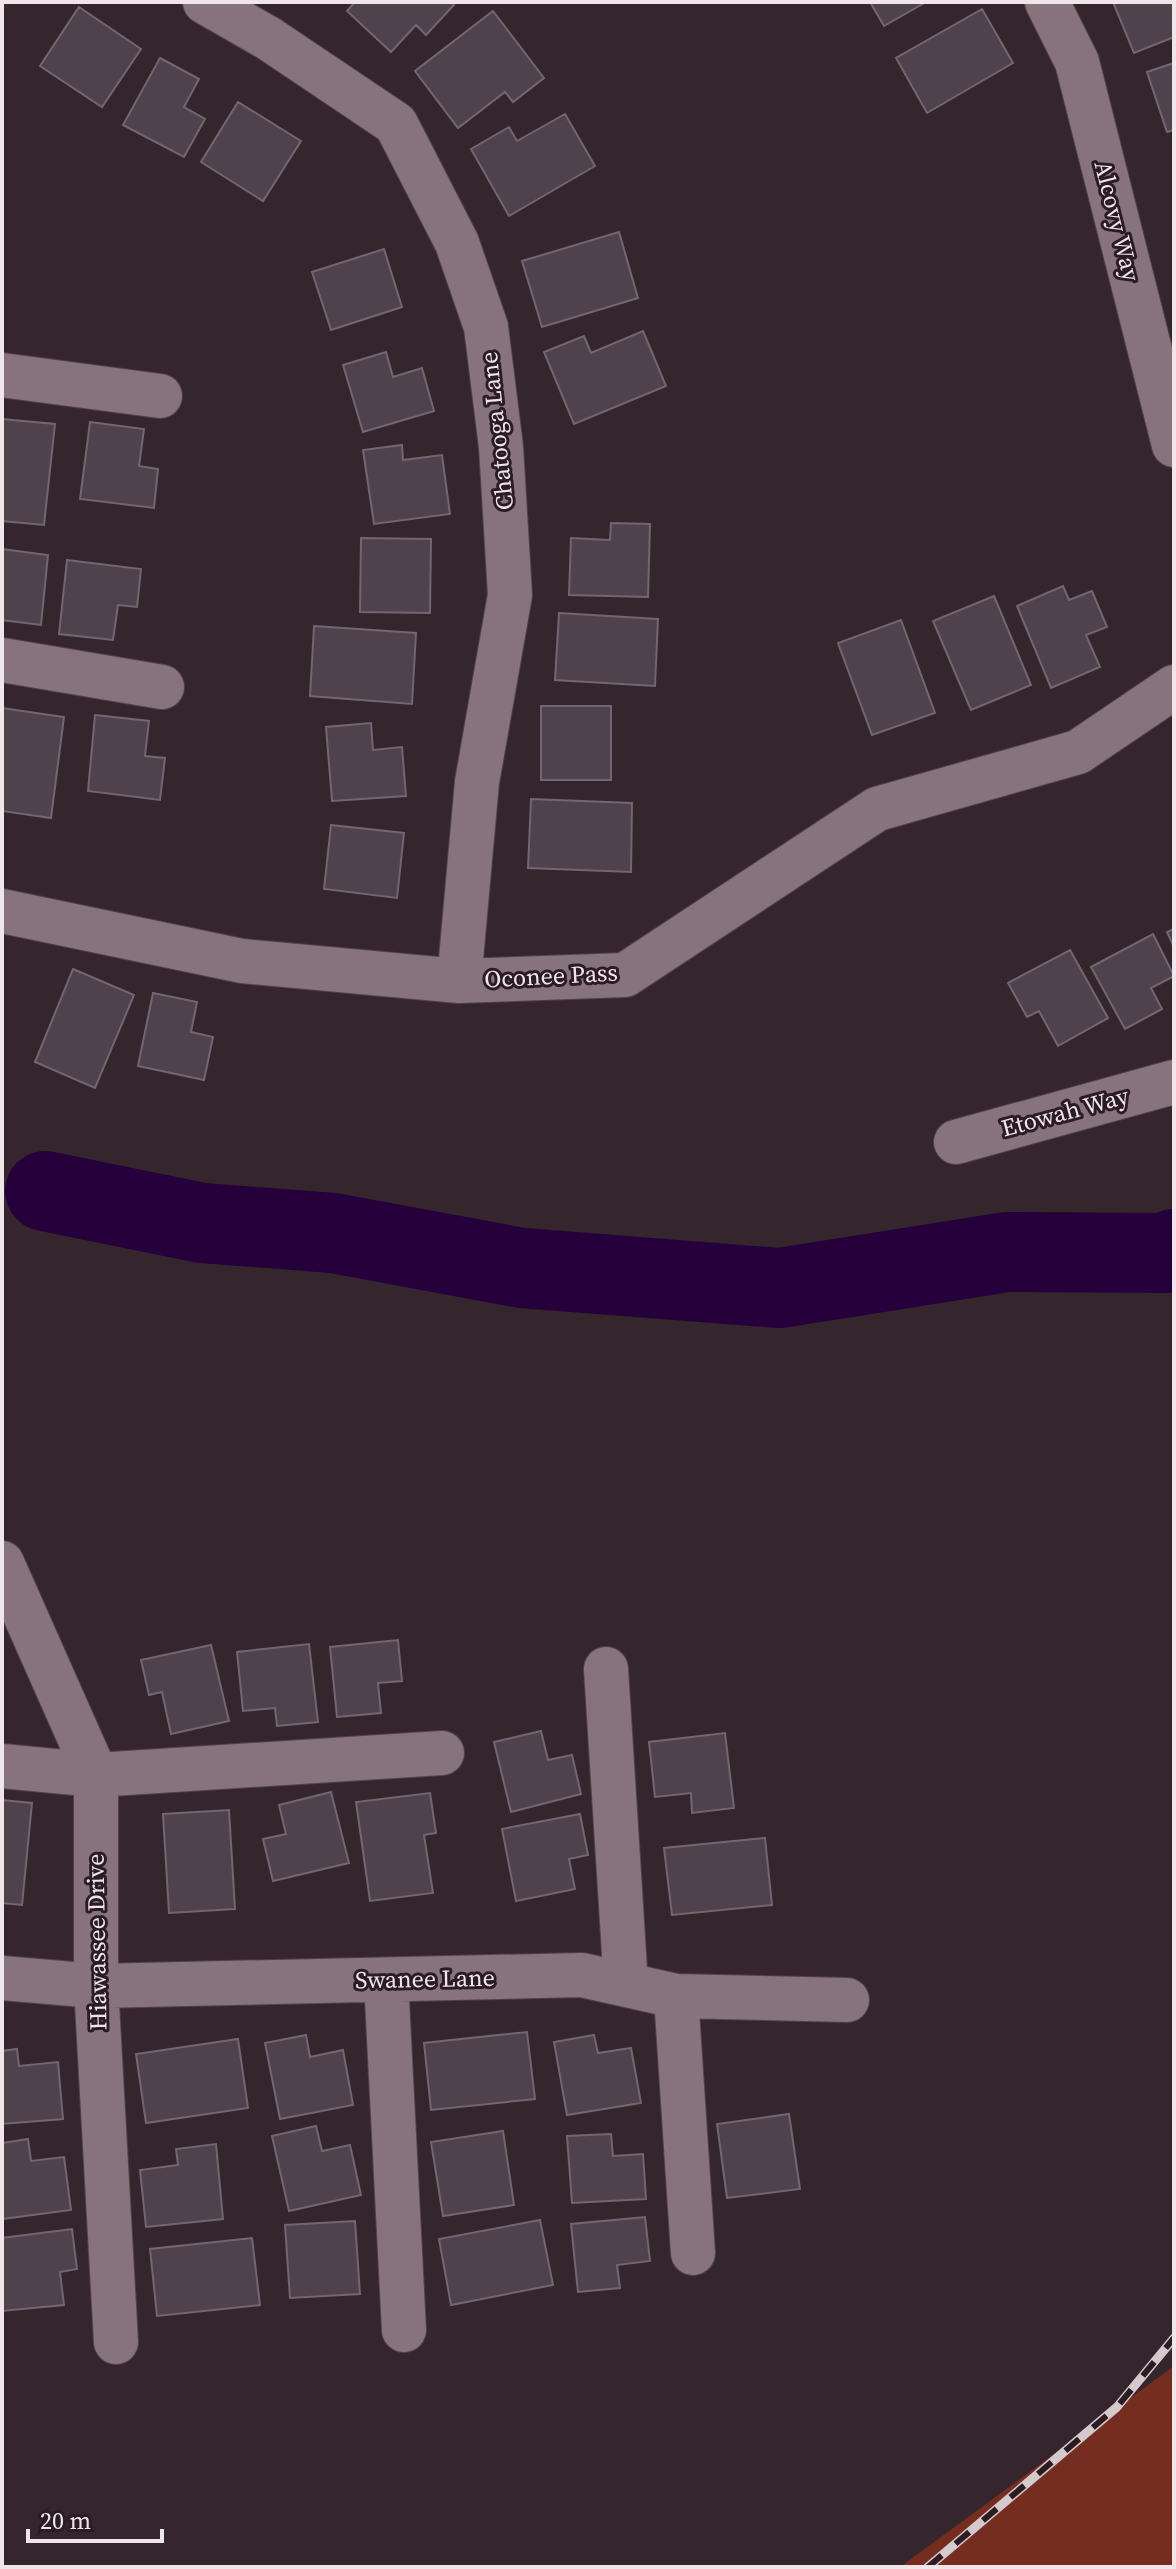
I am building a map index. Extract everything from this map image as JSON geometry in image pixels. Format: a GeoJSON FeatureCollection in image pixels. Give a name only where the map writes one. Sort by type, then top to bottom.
{"type":"FeatureCollection","features":[{"type":"Feature","properties":{"kind":"street","name":"Chatooga Lane"},"geometry":{"type":"LineString","coordinates":[[205,2],[268,38],[396,124],[457,243],[486,327],[501,447],[510,595],[477,782],[459,981]]}},
{"type":"Feature","properties":{"kind":"street","name":"Alcovy Way"},"geometry":{"type":"LineString","coordinates":[[1047,2],[1077,62],[1174,445]]}},
{"type":"Feature","properties":{"kind":"street"},"geometry":{"type":"LineString","coordinates":[[2,375],[160,396]]}},
{"type":"Feature","properties":{"kind":"street"},"geometry":{"type":"LineString","coordinates":[[2,660],[162,687]]}},
{"type":"Feature","properties":{"kind":"street","name":"Oconee Pass"},"geometry":{"type":"LineString","coordinates":[[2,911],[242,961],[459,981],[625,975],[877,809],[1078,752],[1174,687]]}},
{"type":"Feature","properties":{"kind":"street","name":"Etowah Way"},"geometry":{"type":"LineString","coordinates":[[956,1142],[1174,1082]]}},
{"type":"Feature","properties":{"kind":"street","name":"Hiawassee Drive"},"geometry":{"type":"LineString","coordinates":[[2,1563],[96,1775],[96,1986],[116,2342]]}},
{"type":"Feature","properties":{"kind":"street"},"geometry":{"type":"LineString","coordinates":[[606,1669],[626,1985]]}},
{"type":"Feature","properties":{"kind":"street"},"geometry":{"type":"LineString","coordinates":[[2,1766],[96,1775],[442,1753]]}},
{"type":"Feature","properties":{"kind":"street","name":"Swanee Lane"},"geometry":{"type":"LineString","coordinates":[[2,1978],[96,1986],[582,1975],[676,1996],[847,2000]]}},
{"type":"Feature","properties":{"kind":"street"},"geometry":{"type":"LineString","coordinates":[[386,1980],[404,2330]]}},
{"type":"Feature","properties":{"kind":"street"},"geometry":{"type":"LineString","coordinates":[[676,1996],[693,2253]]}},
{"type":"Feature","properties":{"kind":"shaded area"},"geometry":{"type":"Polygon","coordinates":[[[1174,2366],[1174,2567],[900,2567],[911,2559],[1174,2366]]]}},
{"type":"Feature","properties":{"kind":"building"},"geometry":{"type":"Polygon","coordinates":[[[355,2],[450,2],[454,5],[426,35],[416,25],[391,52],[347,11],[355,2]]]}},
{"type":"Feature","properties":{"kind":"building"},"geometry":{"type":"Polygon","coordinates":[[[870,2],[926,2],[884,26],[870,2]]]}},
{"type":"Feature","properties":{"kind":"building"},"geometry":{"type":"Polygon","coordinates":[[[1113,2],[1174,2],[1174,37],[1134,53],[1113,2]]]}},
{"type":"Feature","properties":{"kind":"building"},"geometry":{"type":"Polygon","coordinates":[[[79,7],[141,49],[102,107],[40,66],[79,7]]]}},
{"type":"Feature","properties":{"kind":"building"},"geometry":{"type":"Polygon","coordinates":[[[982,9],[1013,63],[927,113],[896,58],[982,9]]]}},
{"type":"Feature","properties":{"kind":"building"},"geometry":{"type":"Polygon","coordinates":[[[493,11],[544,78],[513,102],[505,92],[458,128],[415,71],[493,11]]]}},
{"type":"Feature","properties":{"kind":"building"},"geometry":{"type":"Polygon","coordinates":[[[160,58],[199,79],[184,107],[205,119],[184,157],[123,125],[160,58]]]}},
{"type":"Feature","properties":{"kind":"building"},"geometry":{"type":"Polygon","coordinates":[[[1174,63],[1174,130],[1167,132],[1147,72],[1174,63]]]}},
{"type":"Feature","properties":{"kind":"building"},"geometry":{"type":"Polygon","coordinates":[[[238,102],[301,141],[263,201],[201,162],[238,102]]]}},
{"type":"Feature","properties":{"kind":"building"},"geometry":{"type":"Polygon","coordinates":[[[565,114],[595,166],[509,216],[471,149],[509,127],[517,141],[565,114]]]}},
{"type":"Feature","properties":{"kind":"building"},"geometry":{"type":"Polygon","coordinates":[[[619,232],[638,298],[542,327],[522,261],[619,232]]]}},
{"type":"Feature","properties":{"kind":"building"},"geometry":{"type":"Polygon","coordinates":[[[384,249],[402,307],[331,330],[312,272],[384,249]]]}},
{"type":"Feature","properties":{"kind":"building"},"geometry":{"type":"Polygon","coordinates":[[[643,331],[666,386],[574,424],[544,352],[584,336],[591,353],[643,331]]]}},
{"type":"Feature","properties":{"kind":"building"},"geometry":{"type":"Polygon","coordinates":[[[386,352],[393,377],[422,368],[434,411],[363,432],[343,365],[386,352]]]}},
{"type":"Feature","properties":{"kind":"building"},"geometry":{"type":"Polygon","coordinates":[[[2,419],[55,424],[44,525],[2,521],[2,419]]]}},
{"type":"Feature","properties":{"kind":"building"},"geometry":{"type":"Polygon","coordinates":[[[90,422],[144,429],[139,466],[158,469],[154,508],[80,499],[90,422]]]}},
{"type":"Feature","properties":{"kind":"building"},"geometry":{"type":"Polygon","coordinates":[[[402,445],[403,460],[442,455],[450,514],[374,524],[363,450],[402,445]]]}},
{"type":"Feature","properties":{"kind":"building"},"geometry":{"type":"Polygon","coordinates":[[[611,523],[650,524],[648,597],[569,595],[571,538],[610,540],[611,523]]]}},
{"type":"Feature","properties":{"kind":"building"},"geometry":{"type":"Polygon","coordinates":[[[361,538],[431,539],[430,613],[360,612],[361,538]]]}},
{"type":"Feature","properties":{"kind":"building"},"geometry":{"type":"Polygon","coordinates":[[[2,549],[48,555],[41,625],[2,620],[2,549]]]}},
{"type":"Feature","properties":{"kind":"building"},"geometry":{"type":"Polygon","coordinates":[[[67,560],[141,569],[137,607],[118,605],[113,640],[59,634],[67,560]]]}},
{"type":"Feature","properties":{"kind":"building"},"geometry":{"type":"Polygon","coordinates":[[[1063,586],[1069,600],[1092,591],[1107,627],[1086,635],[1100,667],[1051,688],[1017,606],[1063,586]]]}},
{"type":"Feature","properties":{"kind":"building"},"geometry":{"type":"Polygon","coordinates":[[[994,596],[1031,685],[971,710],[933,621],[994,596]]]}},
{"type":"Feature","properties":{"kind":"building"},"geometry":{"type":"Polygon","coordinates":[[[559,613],[658,619],[655,686],[555,680],[559,613]]]}},
{"type":"Feature","properties":{"kind":"building"},"geometry":{"type":"Polygon","coordinates":[[[901,620],[935,713],[872,735],[838,643],[901,620]]]}},
{"type":"Feature","properties":{"kind":"building"},"geometry":{"type":"Polygon","coordinates":[[[314,626],[416,633],[412,704],[310,696],[314,626]]]}},
{"type":"Feature","properties":{"kind":"building"},"geometry":{"type":"Polygon","coordinates":[[[541,706],[611,706],[611,780],[541,780],[541,706]]]}},
{"type":"Feature","properties":{"kind":"building"},"geometry":{"type":"Polygon","coordinates":[[[2,708],[64,717],[51,818],[2,811],[2,708]]]}},
{"type":"Feature","properties":{"kind":"building"},"geometry":{"type":"Polygon","coordinates":[[[95,715],[149,721],[145,756],[165,758],[160,800],[88,791],[95,715]]]}},
{"type":"Feature","properties":{"kind":"building"},"geometry":{"type":"Polygon","coordinates":[[[371,723],[373,750],[402,747],[406,796],[332,801],[326,727],[371,723]]]}},
{"type":"Feature","properties":{"kind":"building"},"geometry":{"type":"Polygon","coordinates":[[[531,799],[632,803],[631,872],[528,868],[531,799]]]}},
{"type":"Feature","properties":{"kind":"building"},"geometry":{"type":"Polygon","coordinates":[[[331,825],[404,833],[397,898],[324,889],[331,825]]]}},
{"type":"Feature","properties":{"kind":"building"},"geometry":{"type":"Polygon","coordinates":[[[1174,929],[1174,947],[1167,932],[1174,929]]]}},
{"type":"Feature","properties":{"kind":"building"},"geometry":{"type":"Polygon","coordinates":[[[1153,934],[1174,976],[1151,988],[1162,1009],[1125,1029],[1091,967],[1153,934]]]}},
{"type":"Feature","properties":{"kind":"building"},"geometry":{"type":"Polygon","coordinates":[[[1070,950],[1108,1018],[1058,1046],[1039,1011],[1027,1017],[1008,983],[1070,950]]]}},
{"type":"Feature","properties":{"kind":"building"},"geometry":{"type":"Polygon","coordinates":[[[73,969],[134,995],[95,1088],[35,1062],[73,969]]]}},
{"type":"Feature","properties":{"kind":"building"},"geometry":{"type":"Polygon","coordinates":[[[153,993],[197,1002],[191,1032],[213,1037],[204,1080],[138,1066],[153,993]]]}},
{"type":"Feature","properties":{"kind":"building"},"geometry":{"type":"Polygon","coordinates":[[[398,1640],[402,1681],[378,1683],[381,1713],[337,1717],[330,1647],[398,1640]]]}},
{"type":"Feature","properties":{"kind":"building"},"geometry":{"type":"Polygon","coordinates":[[[309,1644],[318,1722],[277,1726],[275,1708],[243,1711],[237,1652],[309,1644]]]}},
{"type":"Feature","properties":{"kind":"building"},"geometry":{"type":"Polygon","coordinates":[[[211,1645],[229,1721],[171,1734],[162,1692],[149,1695],[141,1660],[211,1645]]]}},
{"type":"Feature","properties":{"kind":"building"},"geometry":{"type":"Polygon","coordinates":[[[541,1731],[548,1760],[572,1755],[581,1794],[511,1812],[494,1742],[541,1731]]]}},
{"type":"Feature","properties":{"kind":"building"},"geometry":{"type":"Polygon","coordinates":[[[725,1733],[734,1808],[692,1813],[691,1793],[655,1797],[649,1742],[725,1733]]]}},
{"type":"Feature","properties":{"kind":"building"},"geometry":{"type":"Polygon","coordinates":[[[331,1792],[349,1863],[273,1881],[263,1839],[286,1834],[279,1805],[331,1792]]]}},
{"type":"Feature","properties":{"kind":"building"},"geometry":{"type":"Polygon","coordinates":[[[430,1793],[436,1833],[424,1835],[433,1893],[370,1901],[356,1802],[430,1793]]]}},
{"type":"Feature","properties":{"kind":"building"},"geometry":{"type":"Polygon","coordinates":[[[2,1800],[32,1803],[22,1905],[2,1903],[2,1800]]]}},
{"type":"Feature","properties":{"kind":"building"},"geometry":{"type":"Polygon","coordinates":[[[229,1810],[235,1909],[169,1913],[163,1814],[229,1810]]]}},
{"type":"Feature","properties":{"kind":"building"},"geometry":{"type":"Polygon","coordinates":[[[580,1814],[588,1855],[569,1859],[575,1889],[516,1901],[502,1829],[580,1814]]]}},
{"type":"Feature","properties":{"kind":"building"},"geometry":{"type":"Polygon","coordinates":[[[765,1838],[772,1905],[672,1915],[664,1848],[765,1838]]]}},
{"type":"Feature","properties":{"kind":"building"},"geometry":{"type":"Polygon","coordinates":[[[527,2032],[535,2099],[431,2110],[424,2043],[527,2032]]]}},
{"type":"Feature","properties":{"kind":"building"},"geometry":{"type":"Polygon","coordinates":[[[306,2035],[310,2057],[343,2050],[353,2105],[280,2119],[265,2043],[306,2035]]]}},
{"type":"Feature","properties":{"kind":"building"},"geometry":{"type":"Polygon","coordinates":[[[594,2035],[598,2053],[631,2048],[641,2103],[567,2115],[554,2042],[594,2035]]]}},
{"type":"Feature","properties":{"kind":"building"},"geometry":{"type":"Polygon","coordinates":[[[238,2039],[248,2108],[146,2123],[136,2054],[238,2039]]]}},
{"type":"Feature","properties":{"kind":"building"},"geometry":{"type":"Polygon","coordinates":[[[17,2049],[19,2066],[58,2062],[63,2119],[2,2124],[2,2051],[17,2049]]]}},
{"type":"Feature","properties":{"kind":"building"},"geometry":{"type":"Polygon","coordinates":[[[789,2114],[800,2189],[727,2198],[717,2124],[789,2114]]]}},
{"type":"Feature","properties":{"kind":"building"},"geometry":{"type":"Polygon","coordinates":[[[316,2126],[322,2151],[350,2145],[361,2195],[289,2211],[272,2136],[316,2126]]]}},
{"type":"Feature","properties":{"kind":"building"},"geometry":{"type":"Polygon","coordinates":[[[503,2131],[514,2205],[443,2216],[431,2142],[503,2131]]]}},
{"type":"Feature","properties":{"kind":"building"},"geometry":{"type":"Polygon","coordinates":[[[611,2134],[613,2156],[643,2154],[646,2199],[572,2203],[567,2136],[611,2134]]]}},
{"type":"Feature","properties":{"kind":"building"},"geometry":{"type":"Polygon","coordinates":[[[28,2139],[31,2161],[64,2157],[71,2210],[2,2219],[2,2143],[28,2139]]]}},
{"type":"Feature","properties":{"kind":"building"},"geometry":{"type":"Polygon","coordinates":[[[216,2144],[223,2219],[146,2227],[140,2170],[178,2165],[176,2149],[216,2144]]]}},
{"type":"Feature","properties":{"kind":"building"},"geometry":{"type":"Polygon","coordinates":[[[645,2217],[650,2261],[617,2265],[620,2288],[578,2292],[571,2224],[645,2217]]]}},
{"type":"Feature","properties":{"kind":"building"},"geometry":{"type":"Polygon","coordinates":[[[540,2220],[553,2285],[451,2305],[439,2239],[540,2220]]]}},
{"type":"Feature","properties":{"kind":"building"},"geometry":{"type":"Polygon","coordinates":[[[355,2221],[360,2294],[290,2298],[285,2225],[355,2221]]]}},
{"type":"Feature","properties":{"kind":"building"},"geometry":{"type":"Polygon","coordinates":[[[72,2229],[77,2269],[60,2272],[64,2305],[2,2311],[2,2238],[72,2229]]]}},
{"type":"Feature","properties":{"kind":"building"},"geometry":{"type":"Polygon","coordinates":[[[252,2238],[260,2305],[157,2316],[150,2249],[252,2238]]]}},
{"type":"Feature","properties":{"kind":"waterway"},"geometry":{"type":"LineString","coordinates":[[45,1191],[202,1223],[333,1233],[522,1268],[780,1288],[1007,1252],[1166,1253],[1174,1249]]}},
{"type":"Feature","properties":{"kind":"railway"},"geometry":{"type":"LineString","coordinates":[[928,2567],[1117,2407],[1174,2338]]}}]}
